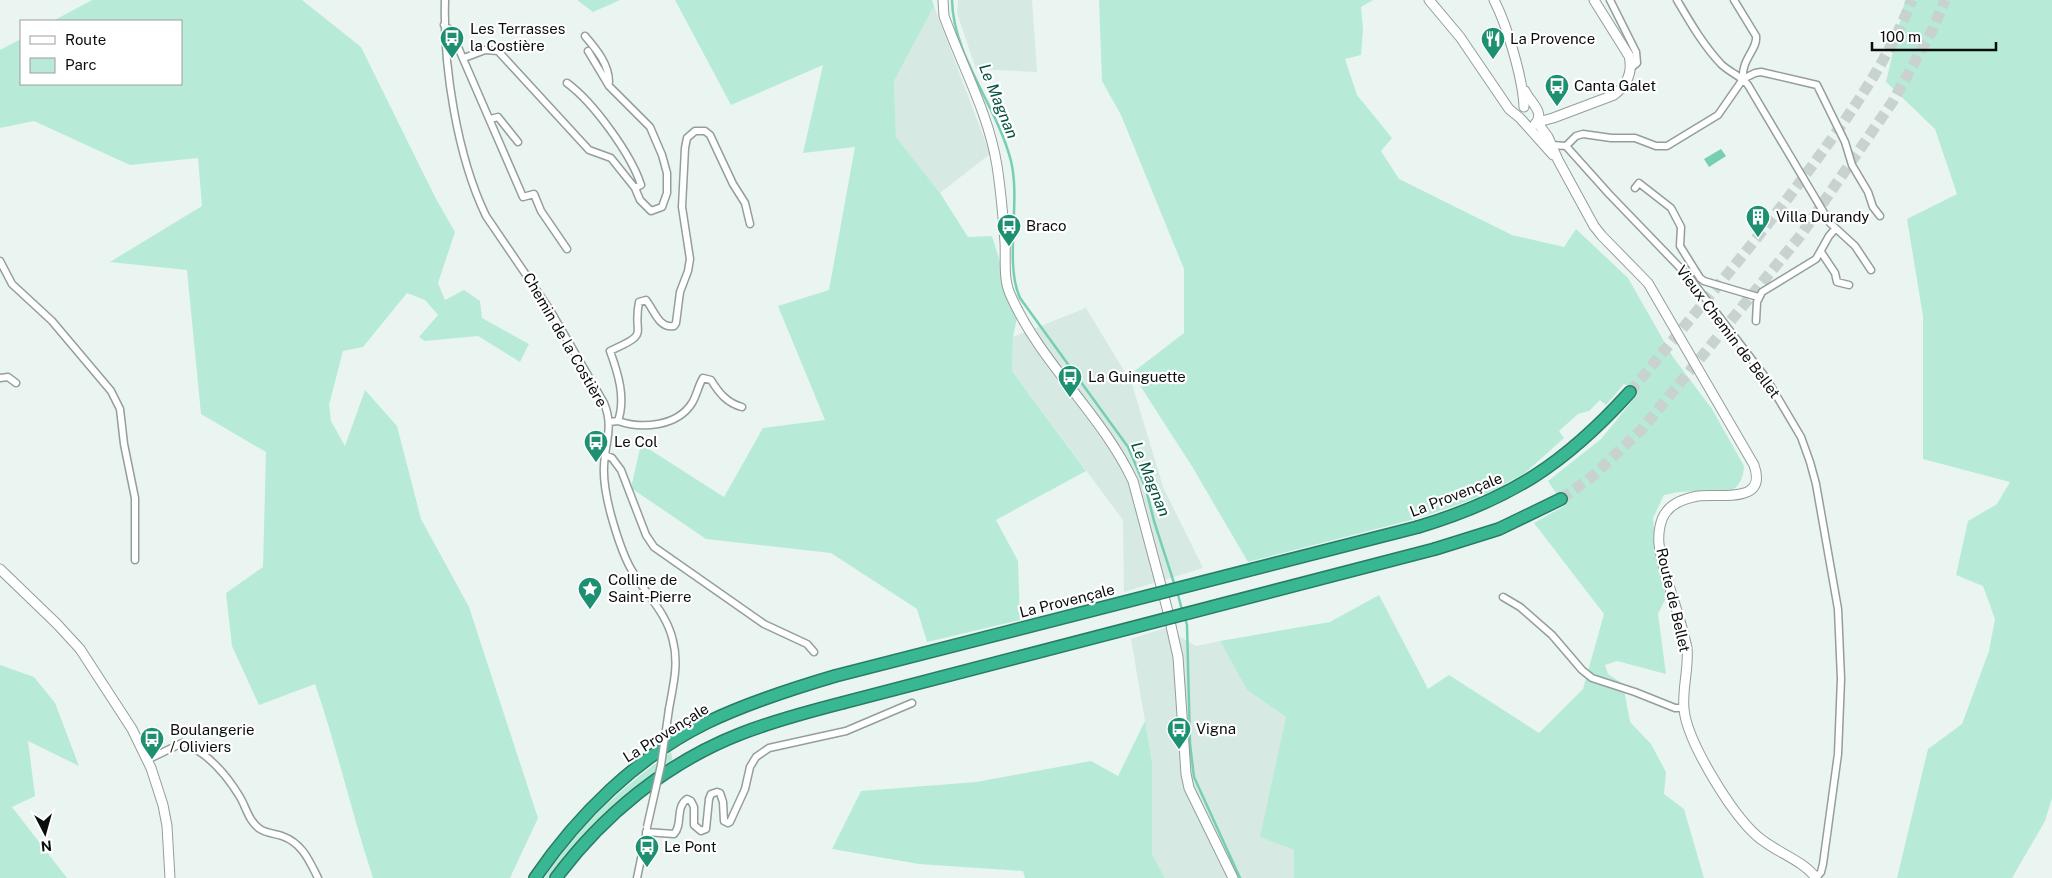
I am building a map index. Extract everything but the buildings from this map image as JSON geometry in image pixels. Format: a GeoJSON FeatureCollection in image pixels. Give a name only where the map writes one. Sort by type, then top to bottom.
{"type":"FeatureCollection","features":[{"type":"Feature","properties":{"kind":"highway","name":"La Provençale"},"geometry":{"type":"LineString","coordinates":[[536,878],[554,851],[577,823],[620,781],[645,762],[705,724],[770,696],[835,676],[1418,527],[1484,504],[1524,484],[1566,455],[1606,420],[1630,392]]}},
{"type":"Feature","properties":{"kind":"highway"},"geometry":{"type":"LineString","coordinates":[[556,878],[594,832],[644,788],[670,770],[739,734],[842,703],[1435,549],[1499,529],[1560,499]]}},
{"type":"Feature","properties":{"kind":"street","name":"Chemin de la Costière"},"geometry":{"type":"LineString","coordinates":[[445,0],[446,59],[461,142],[480,204],[486,216],[550,310],[604,403],[609,422],[604,472],[606,490],[624,554],[634,574],[665,620],[674,642],[676,670],[661,765],[647,830]]}},
{"type":"Feature","properties":{"kind":"street"},"geometry":{"type":"LineString","coordinates":[[943,0],[944,16],[992,138],[1001,195],[1007,279],[1010,294],[1051,362],[1095,420],[1133,480],[1178,657],[1186,774],[1190,788],[1233,878]]}},
{"type":"Feature","properties":{"kind":"street"},"geometry":{"type":"LineString","coordinates":[[1429,0],[1460,37],[1509,109],[1522,111],[1536,108],[1552,112],[1574,109]]}},
{"type":"Feature","properties":{"kind":"street"},"geometry":{"type":"LineString","coordinates":[[1494,0],[1504,25],[1520,82],[1522,111],[1527,125],[1558,160]]}},
{"type":"Feature","properties":{"kind":"street"},"geometry":{"type":"LineString","coordinates":[[1527,125],[1553,118],[1614,95],[1625,85],[1631,68],[1629,56],[1594,0]]}},
{"type":"Feature","properties":{"kind":"street"},"geometry":{"type":"LineString","coordinates":[[1610,0],[1636,52],[1637,63],[1631,68]]}},
{"type":"Feature","properties":{"kind":"street"},"geometry":{"type":"LineString","coordinates":[[1677,0],[1711,52],[1734,75],[1743,79]]}},
{"type":"Feature","properties":{"kind":"street"},"geometry":{"type":"LineString","coordinates":[[1734,0],[1756,36],[1757,42],[1742,69],[1743,79],[1830,223],[1855,246],[1871,270]]}},
{"type":"Feature","properties":{"kind":"street"},"geometry":{"type":"LineString","coordinates":[[444,25],[450,28],[464,58],[523,197],[534,194],[541,211],[567,249]]}},
{"type":"Feature","properties":{"kind":"street"},"geometry":{"type":"LineString","coordinates":[[584,36],[596,49],[604,64],[609,77],[609,86]]}},
{"type":"Feature","properties":{"kind":"street"},"geometry":{"type":"LineString","coordinates":[[464,58],[485,50],[498,51],[589,150],[612,158],[635,188],[640,200],[651,211],[662,207],[667,193],[666,173],[662,155],[650,127],[609,86],[588,51]]}},
{"type":"Feature","properties":{"kind":"street"},"geometry":{"type":"LineString","coordinates":[[1550,141],[1566,146],[1576,134],[1591,134],[1611,138],[1628,137],[1656,146],[1667,146],[1718,115],[1743,79],[1761,72],[1817,85],[1846,142],[1852,165],[1868,192],[1873,207],[1880,216]]}},
{"type":"Feature","properties":{"kind":"street"},"geometry":{"type":"LineString","coordinates":[[567,82],[578,91],[614,136],[638,175],[642,185],[635,188]]}},
{"type":"Feature","properties":{"kind":"street"},"geometry":{"type":"LineString","coordinates":[[1520,82],[1540,116],[1538,122]]}},
{"type":"Feature","properties":{"kind":"street"},"geometry":{"type":"LineString","coordinates":[[490,119],[498,117],[518,142]]}},
{"type":"Feature","properties":{"kind":"street"},"geometry":{"type":"LineString","coordinates":[[1550,141],[1548,129],[1553,118]]}},
{"type":"Feature","properties":{"kind":"street"},"geometry":{"type":"LineString","coordinates":[[1538,122],[1550,141],[1558,160]]}},
{"type":"Feature","properties":{"kind":"street"},"geometry":{"type":"LineString","coordinates":[[618,421],[620,413],[620,388],[618,371],[610,350],[634,340],[638,336],[639,302],[646,300],[664,325],[669,327],[674,326],[676,323],[680,292],[688,271],[690,259],[682,207],[687,138],[695,131],[705,131],[710,135],[733,184],[746,203],[750,224]]}},
{"type":"Feature","properties":{"kind":"street","name":"Vieux Chemin de Bellet"},"geometry":{"type":"LineString","coordinates":[[1566,146],[1609,194],[1684,271],[1713,308],[1766,378],[1796,429],[1810,462],[1816,484],[1838,609],[1841,679],[1834,786],[1824,864],[1816,878]]}},
{"type":"Feature","properties":{"kind":"street","name":"Route de Bellet"},"geometry":{"type":"LineString","coordinates":[[1558,160],[1602,236],[1648,283],[1688,349],[1756,471],[1756,481],[1749,492],[1738,496],[1697,496],[1672,506],[1661,522],[1659,544],[1687,648],[1688,663],[1684,708],[1686,724],[1692,739],[1746,826],[1767,844],[1802,864],[1816,878]]}},
{"type":"Feature","properties":{"kind":"street"},"geometry":{"type":"LineString","coordinates":[[1635,188],[1639,183],[1671,208],[1681,226],[1680,246],[1700,278],[1704,281],[1758,297]]}},
{"type":"Feature","properties":{"kind":"street"},"geometry":{"type":"LineString","coordinates":[[1756,321],[1758,297],[1762,292],[1812,262],[1835,229]]}},
{"type":"Feature","properties":{"kind":"street"},"geometry":{"type":"LineString","coordinates":[[1820,252],[1835,273],[1837,282],[1849,285]]}},
{"type":"Feature","properties":{"kind":"street"},"geometry":{"type":"LineString","coordinates":[[0,261],[12,284],[52,321],[111,391],[117,402],[120,409],[124,444],[136,498],[133,555],[135,560]]}},
{"type":"Feature","properties":{"kind":"street"},"geometry":{"type":"LineString","coordinates":[[0,378],[8,376],[16,383]]}},
{"type":"Feature","properties":{"kind":"street"},"geometry":{"type":"LineString","coordinates":[[609,422],[618,421],[634,426],[649,426],[668,421],[683,414],[692,403],[704,378],[711,380],[721,395],[734,405],[742,407]]}},
{"type":"Feature","properties":{"kind":"street"},"geometry":{"type":"LineString","coordinates":[[605,455],[612,458],[621,470],[646,535],[654,547],[764,624],[807,644],[814,652]]}},
{"type":"Feature","properties":{"kind":"street"},"geometry":{"type":"LineString","coordinates":[[0,569],[80,649],[132,729],[159,791],[165,815],[170,878]]}},
{"type":"Feature","properties":{"kind":"street"},"geometry":{"type":"LineString","coordinates":[[1503,597],[1520,608],[1552,635],[1582,670],[1592,678],[1636,692],[1675,708],[1684,708]]}},
{"type":"Feature","properties":{"kind":"street"},"geometry":{"type":"LineString","coordinates":[[637,878],[647,830],[674,834],[677,831],[681,806],[687,799],[691,801],[694,807],[694,825],[702,831],[706,829],[711,794],[720,793],[723,802],[724,821],[728,823],[745,789],[750,767],[756,757],[770,748],[846,731],[912,703]]}},
{"type":"Feature","properties":{"kind":"street"},"geometry":{"type":"LineString","coordinates":[[147,760],[182,743],[207,756],[221,770],[240,797],[249,816],[260,829],[294,840],[308,856],[318,878]]}},
{"type":"Feature","properties":{"kind":"shaded area"},"geometry":{"type":"Polygon","coordinates":[[[958,0],[1032,0],[1037,72],[976,69],[957,13],[958,0]]]}},
{"type":"Feature","properties":{"kind":"shaded area"},"geometry":{"type":"Polygon","coordinates":[[[934,6],[990,154],[940,193],[896,137],[894,81],[934,6]]]}},
{"type":"Feature","properties":{"kind":"shaded area"},"geometry":{"type":"Polygon","coordinates":[[[1721,149],[1726,156],[1709,167],[1704,159],[1721,149]]]}},
{"type":"Feature","properties":{"kind":"shaded area"},"geometry":{"type":"Polygon","coordinates":[[[1086,308],[1132,384],[1163,487],[1203,568],[1124,592],[1123,520],[1012,371],[1013,337],[1086,308]]]}},
{"type":"Feature","properties":{"kind":"shaded area"},"geometry":{"type":"Polygon","coordinates":[[[1165,628],[1196,646],[1220,641],[1247,690],[1286,717],[1261,837],[1294,850],[1294,878],[1165,878],[1152,854],[1152,762],[1131,639],[1165,628]]]}},
{"type":"Feature","properties":{"kind":"green space"},"geometry":{"type":"Polygon","coordinates":[[[92,0],[302,0],[361,47],[435,197],[455,232],[438,283],[445,300],[464,290],[480,301],[482,318],[529,344],[520,362],[478,336],[425,341],[419,337],[438,315],[425,300],[407,293],[363,347],[343,351],[329,405],[331,421],[345,446],[365,390],[397,426],[421,519],[469,607],[538,818],[510,878],[373,878],[315,684],[259,705],[232,646],[226,593],[263,567],[266,452],[201,414],[187,270],[110,262],[202,206],[198,158],[130,165],[34,121],[0,128],[0,50],[20,40],[20,85],[182,85],[182,20],[55,20],[92,0]]]}},
{"type":"Feature","properties":{"kind":"green space"},"geometry":{"type":"Polygon","coordinates":[[[577,0],[620,0],[593,12],[577,0]]]}},
{"type":"Feature","properties":{"kind":"green space"},"geometry":{"type":"Polygon","coordinates":[[[675,0],[932,0],[934,6],[894,81],[896,137],[940,193],[968,237],[992,236],[1017,318],[1013,337],[1012,371],[1086,471],[996,520],[1018,561],[1020,620],[927,642],[917,609],[831,553],[706,539],[631,488],[641,444],[724,497],[763,428],[825,420],[778,306],[829,290],[855,147],[803,153],[823,65],[731,105],[675,0]]]}},
{"type":"Feature","properties":{"kind":"green space"},"geometry":{"type":"Polygon","coordinates":[[[1099,0],[1373,0],[1361,7],[1363,30],[1361,55],[1345,59],[1357,95],[1392,138],[1381,151],[1399,179],[1512,235],[1564,247],[1576,229],[1628,278],[1673,357],[1712,409],[1744,466],[1742,479],[1734,489],[1679,492],[1664,495],[1653,518],[1656,547],[1666,598],[1658,614],[1666,674],[1617,661],[1605,665],[1608,674],[1623,684],[1630,722],[1651,744],[1666,772],[1664,794],[1684,809],[1704,878],[1294,878],[1294,850],[1260,837],[1286,717],[1247,690],[1220,641],[1330,622],[1379,595],[1428,689],[1449,675],[1539,733],[1583,689],[1604,614],[1534,523],[1566,505],[1562,494],[1556,493],[1548,481],[1601,439],[1637,395],[1632,388],[1624,384],[1606,405],[1600,400],[1589,411],[1578,414],[1559,431],[1564,438],[1525,473],[1488,493],[1415,519],[1248,562],[1193,468],[1132,373],[1184,333],[1184,269],[1121,115],[1102,81],[1099,0]]]}},
{"type":"Feature","properties":{"kind":"green space"},"geometry":{"type":"Polygon","coordinates":[[[1905,0],[2052,0],[2052,798],[2045,821],[2012,878],[1897,878],[1928,749],[1962,724],[1989,651],[1995,619],[1983,586],[1956,575],[1968,521],[1997,504],[2010,482],[1923,459],[1923,316],[1907,219],[1957,194],[1935,129],[1886,82],[1905,0]]]}},
{"type":"Feature","properties":{"kind":"green space"},"geometry":{"type":"Polygon","coordinates":[[[0,665],[34,677],[55,703],[79,766],[28,741],[35,796],[12,807],[67,878],[0,878],[0,665]]]}},
{"type":"Feature","properties":{"kind":"green space"},"geometry":{"type":"Polygon","coordinates":[[[1145,721],[1152,762],[1152,854],[1165,878],[1025,878],[1023,871],[919,864],[832,849],[861,791],[976,782],[1091,761],[1118,776],[1145,721]]]}},
{"type":"Feature","properties":{"kind":"green space"},"geometry":{"type":"Polygon","coordinates":[[[671,752],[673,762],[605,814],[576,844],[548,878],[545,878],[571,841],[602,809],[671,752]]]}},
{"type":"Feature","properties":{"kind":"waterway","name":"Le Magnan"},"geometry":{"type":"LineString","coordinates":[[952,0],[954,21],[967,61],[996,121],[1011,161],[1014,177],[1013,268],[1015,284],[1020,298],[1128,447],[1146,489],[1154,521],[1175,586]]}},
{"type":"Feature","properties":{"kind":"waterway","name":"Le Magnan"},"geometry":{"type":"LineString","coordinates":[[1177,591],[1182,610]]}},
{"type":"Feature","properties":{"kind":"waterway","name":"Le Magnan"},"geometry":{"type":"LineString","coordinates":[[1185,618],[1187,625],[1190,744],[1194,777],[1240,878]]}},
{"type":"Feature","properties":{"kind":"tunnel"},"geometry":{"type":"LineString","coordinates":[[1630,392],[1749,248],[1831,140],[1882,63],[1912,0]]}},
{"type":"Feature","properties":{"kind":"tunnel"},"geometry":{"type":"LineString","coordinates":[[1561,499],[1594,475],[1643,428],[1801,235],[1893,101],[1932,31],[1945,0]]}},
{"type":"Feature","properties":{"kind":"place","name":"Les Terrasses la Costière"},"geometry":{"type":"Point","coordinates":[452,59]}},
{"type":"Feature","properties":{"kind":"place","name":"La Provence"},"geometry":{"type":"Point","coordinates":[1493,60]}},
{"type":"Feature","properties":{"kind":"place","name":"Canta Galet"},"geometry":{"type":"Point","coordinates":[1557,107]}},
{"type":"Feature","properties":{"kind":"place","name":"Villa Durandy"},"geometry":{"type":"Point","coordinates":[1758,238]}},
{"type":"Feature","properties":{"kind":"place","name":"Braco"},"geometry":{"type":"Point","coordinates":[1009,247]}},
{"type":"Feature","properties":{"kind":"place","name":"La Guinguette"},"geometry":{"type":"Point","coordinates":[1070,398]}},
{"type":"Feature","properties":{"kind":"place","name":"Le Col"},"geometry":{"type":"Point","coordinates":[596,463]}},
{"type":"Feature","properties":{"kind":"place","name":"Colline de Saint-Pierre"},"geometry":{"type":"Point","coordinates":[590,610]}},
{"type":"Feature","properties":{"kind":"place","name":"Vigna"},"geometry":{"type":"Point","coordinates":[1179,750]}},
{"type":"Feature","properties":{"kind":"place","name":"Boulangerie / Oliviers"},"geometry":{"type":"Point","coordinates":[152,760]}},
{"type":"Feature","properties":{"kind":"place","name":"Le Pont"},"geometry":{"type":"Point","coordinates":[647,868]}}]}
